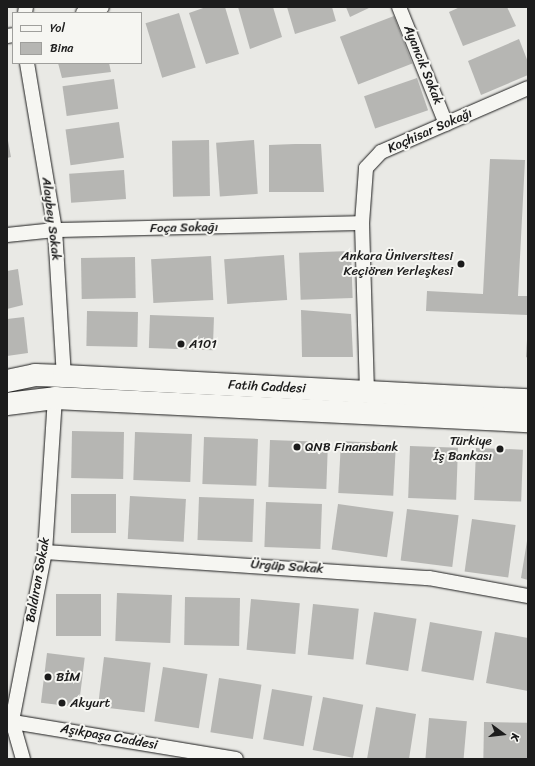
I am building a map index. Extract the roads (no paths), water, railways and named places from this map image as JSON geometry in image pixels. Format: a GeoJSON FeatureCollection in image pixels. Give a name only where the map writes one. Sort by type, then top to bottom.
{"type":"FeatureCollection","features":[{"type":"Feature","properties":{"kind":"main road","name":"Fatih Caddesi"},"geometry":{"type":"LineString","coordinates":[[7,380],[35,375],[64,376],[528,400]]}},
{"type":"Feature","properties":{"kind":"main road","name":"Fatih Caddesi"},"geometry":{"type":"LineString","coordinates":[[7,404],[55,398],[528,421]]}},
{"type":"Feature","properties":{"kind":"street"},"geometry":{"type":"LineString","coordinates":[[86,12],[102,7]]}},
{"type":"Feature","properties":{"kind":"street","name":"Ayancık Sokak"},"geometry":{"type":"LineString","coordinates":[[399,7],[446,124]]}},
{"type":"Feature","properties":{"kind":"street","name":"Alaybey Sokak"},"geometry":{"type":"LineString","coordinates":[[27,64],[55,230],[64,376]]}},
{"type":"Feature","properties":{"kind":"street","name":"Koçhisar Sokağı"},"geometry":{"type":"LineString","coordinates":[[367,392],[362,223],[366,168],[381,152],[528,88]]}},
{"type":"Feature","properties":{"kind":"street","name":"Foça Sokağı"},"geometry":{"type":"LineString","coordinates":[[7,235],[55,230],[362,223]]}},
{"type":"Feature","properties":{"kind":"street","name":"Baldıran Sokak"},"geometry":{"type":"LineString","coordinates":[[23,759],[9,721],[45,552],[55,398]]}},
{"type":"Feature","properties":{"kind":"street","name":"Ürgüp Sokak"},"geometry":{"type":"LineString","coordinates":[[45,552],[429,578],[528,596]]}},
{"type":"Feature","properties":{"kind":"street","name":"Aşıkpaşa Caddesi"},"geometry":{"type":"LineString","coordinates":[[9,721],[236,759]]}},
{"type":"Feature","properties":{"kind":"place","name":"Ankara Üniversitesi Keçiören Yerleşkesi"},"geometry":{"type":"Point","coordinates":[461,264]}},
{"type":"Feature","properties":{"kind":"place","name":"A101"},"geometry":{"type":"Point","coordinates":[181,344]}},
{"type":"Feature","properties":{"kind":"place","name":"QNB Finansbank"},"geometry":{"type":"Point","coordinates":[297,447]}},
{"type":"Feature","properties":{"kind":"place","name":"Türkiye İş Bankası"},"geometry":{"type":"Point","coordinates":[500,449]}},
{"type":"Feature","properties":{"kind":"place","name":"BİM"},"geometry":{"type":"Point","coordinates":[48,677]}},
{"type":"Feature","properties":{"kind":"place","name":"Akyurt"},"geometry":{"type":"Point","coordinates":[62,703]}}]}
